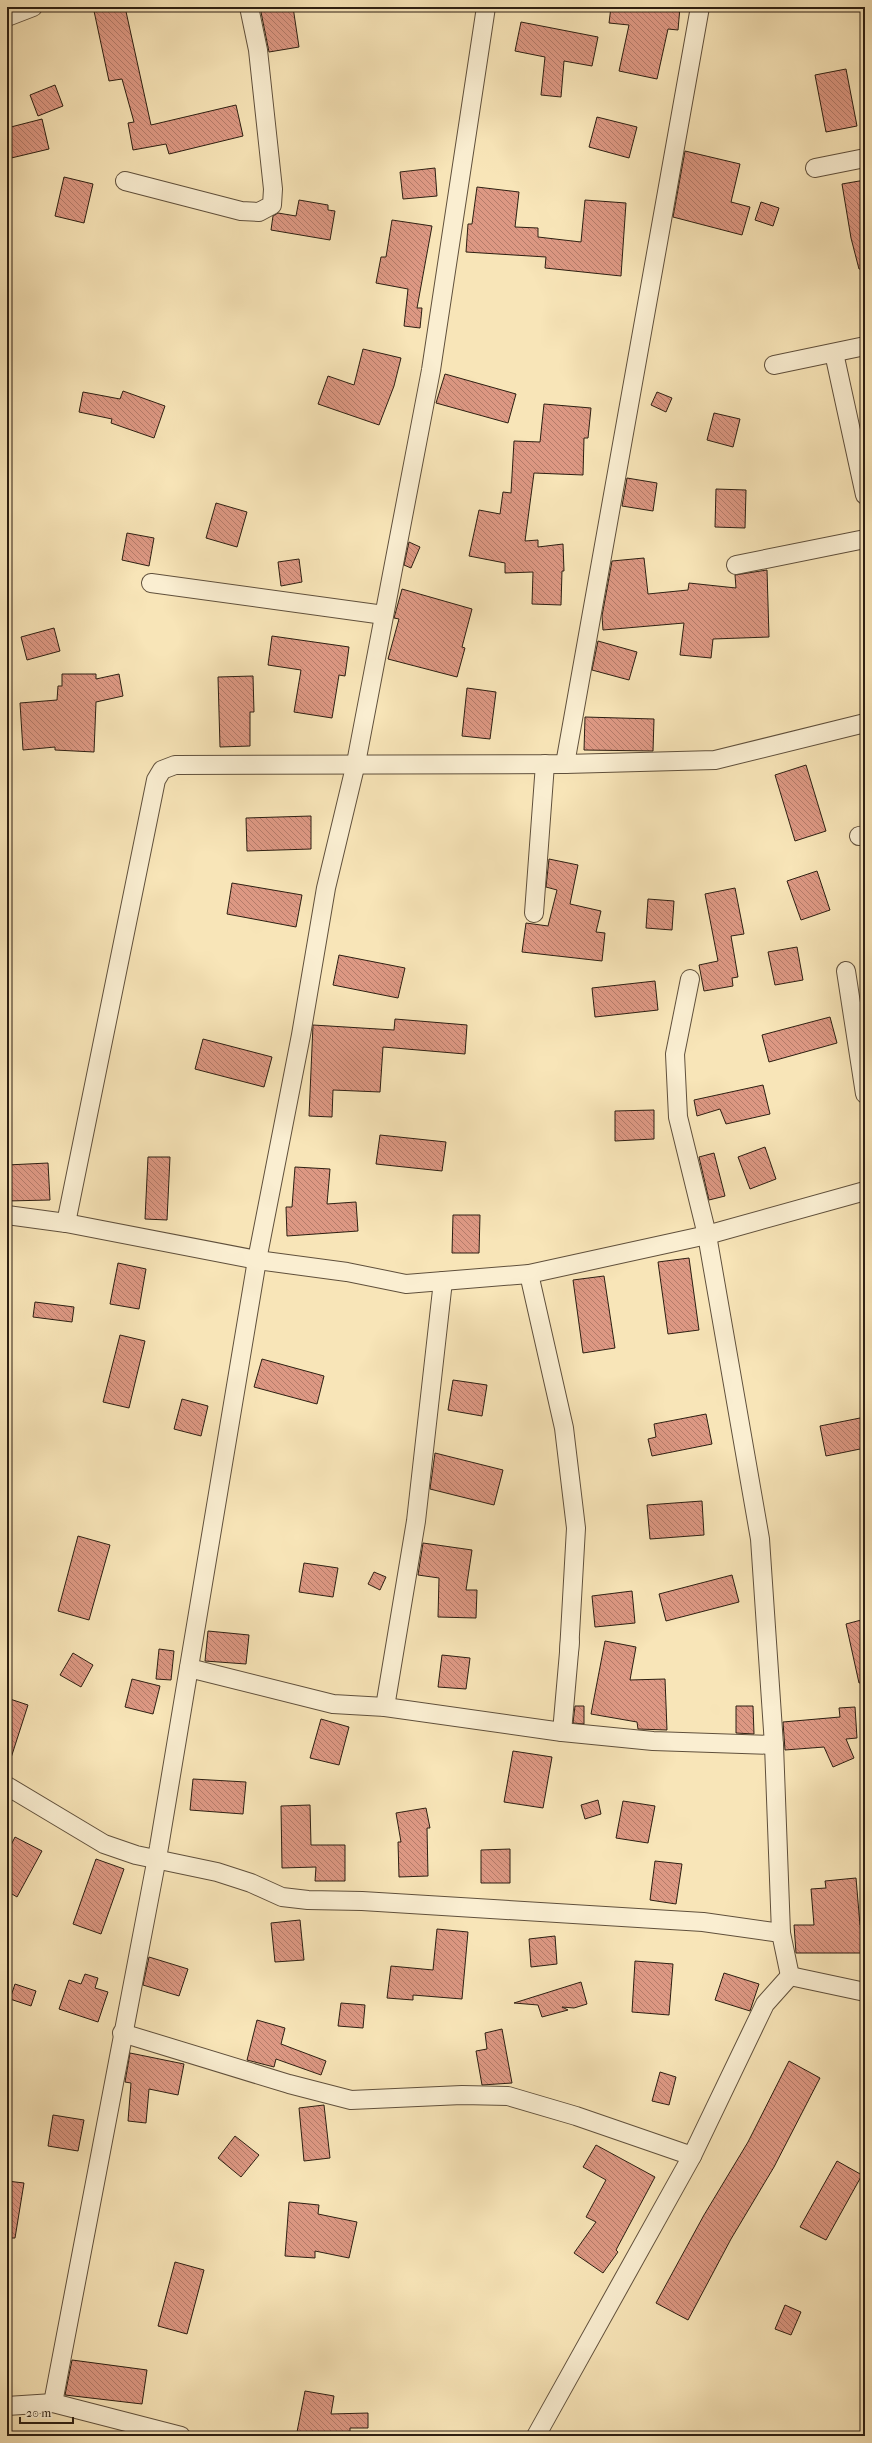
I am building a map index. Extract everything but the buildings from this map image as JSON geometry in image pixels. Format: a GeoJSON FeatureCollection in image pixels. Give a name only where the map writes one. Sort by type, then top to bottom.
{"type":"FeatureCollection","features":[{"type":"Feature","properties":{"kind":"street"},"geometry":{"type":"LineString","coordinates":[[7,17],[33,7]]}},
{"type":"Feature","properties":{"kind":"street"},"geometry":{"type":"LineString","coordinates":[[125,181],[241,211],[260,212],[272,205],[273,189],[258,50],[249,7]]}},
{"type":"Feature","properties":{"kind":"street"},"geometry":{"type":"LineString","coordinates":[[53,2403],[156,1859],[257,1260],[301,1035],[326,888],[356,763],[431,370],[486,7]]}},
{"type":"Feature","properties":{"kind":"street"},"geometry":{"type":"LineString","coordinates":[[565,764],[700,7]]}},
{"type":"Feature","properties":{"kind":"street"},"geometry":{"type":"LineString","coordinates":[[815,168],[865,158]]}},
{"type":"Feature","properties":{"kind":"street"},"geometry":{"type":"LineString","coordinates":[[774,365],[865,346]]}},
{"type":"Feature","properties":{"kind":"street"},"geometry":{"type":"LineString","coordinates":[[834,353],[865,495]]}},
{"type":"Feature","properties":{"kind":"street"},"geometry":{"type":"LineString","coordinates":[[736,565],[865,539]]}},
{"type":"Feature","properties":{"kind":"street"},"geometry":{"type":"LineString","coordinates":[[151,583],[384,615]]}},
{"type":"Feature","properties":{"kind":"street"},"geometry":{"type":"LineString","coordinates":[[66,1223],[158,776],[162,770],[175,765],[356,763],[565,764],[715,760],[865,723]]}},
{"type":"Feature","properties":{"kind":"street"},"geometry":{"type":"LineString","coordinates":[[534,914],[545,764]]}},
{"type":"Feature","properties":{"kind":"street"},"geometry":{"type":"LineString","coordinates":[[846,971],[865,1094]]}},
{"type":"Feature","properties":{"kind":"street"},"geometry":{"type":"LineString","coordinates":[[690,979],[675,1054],[678,1117],[707,1235],[760,1539],[774,1745],[781,1933],[790,1976]]}},
{"type":"Feature","properties":{"kind":"street"},"geometry":{"type":"LineString","coordinates":[[7,1215],[66,1223],[110,1233],[257,1260],[347,1272],[406,1284],[529,1274],[707,1235],[865,1191]]}},
{"type":"Feature","properties":{"kind":"street"},"geometry":{"type":"LineString","coordinates":[[529,1274],[564,1428],[576,1528],[569,1652]]}},
{"type":"Feature","properties":{"kind":"street"},"geometry":{"type":"LineString","coordinates":[[385,1707],[416,1521],[443,1281]]}},
{"type":"Feature","properties":{"kind":"street"},"geometry":{"type":"LineString","coordinates":[[562,1732],[577,1574]]}},
{"type":"Feature","properties":{"kind":"street"},"geometry":{"type":"LineString","coordinates":[[189,1668],[333,1704],[385,1707],[562,1732],[652,1741],[774,1745]]}},
{"type":"Feature","properties":{"kind":"street"},"geometry":{"type":"LineString","coordinates":[[7,1786],[104,1844],[156,1859],[217,1872],[251,1883],[282,1896],[308,1900],[362,1901],[703,1922],[781,1933]]}},
{"type":"Feature","properties":{"kind":"street"},"geometry":{"type":"LineString","coordinates":[[790,1976],[865,1992]]}},
{"type":"Feature","properties":{"kind":"street"},"geometry":{"type":"LineString","coordinates":[[536,2436],[692,2156],[765,2004],[790,1976]]}},
{"type":"Feature","properties":{"kind":"street"},"geometry":{"type":"LineString","coordinates":[[122,2033],[289,2084],[351,2100],[462,2095],[508,2096],[576,2116],[692,2156]]}},
{"type":"Feature","properties":{"kind":"street"},"geometry":{"type":"LineString","coordinates":[[7,2406],[53,2403],[181,2436]]}}]}
